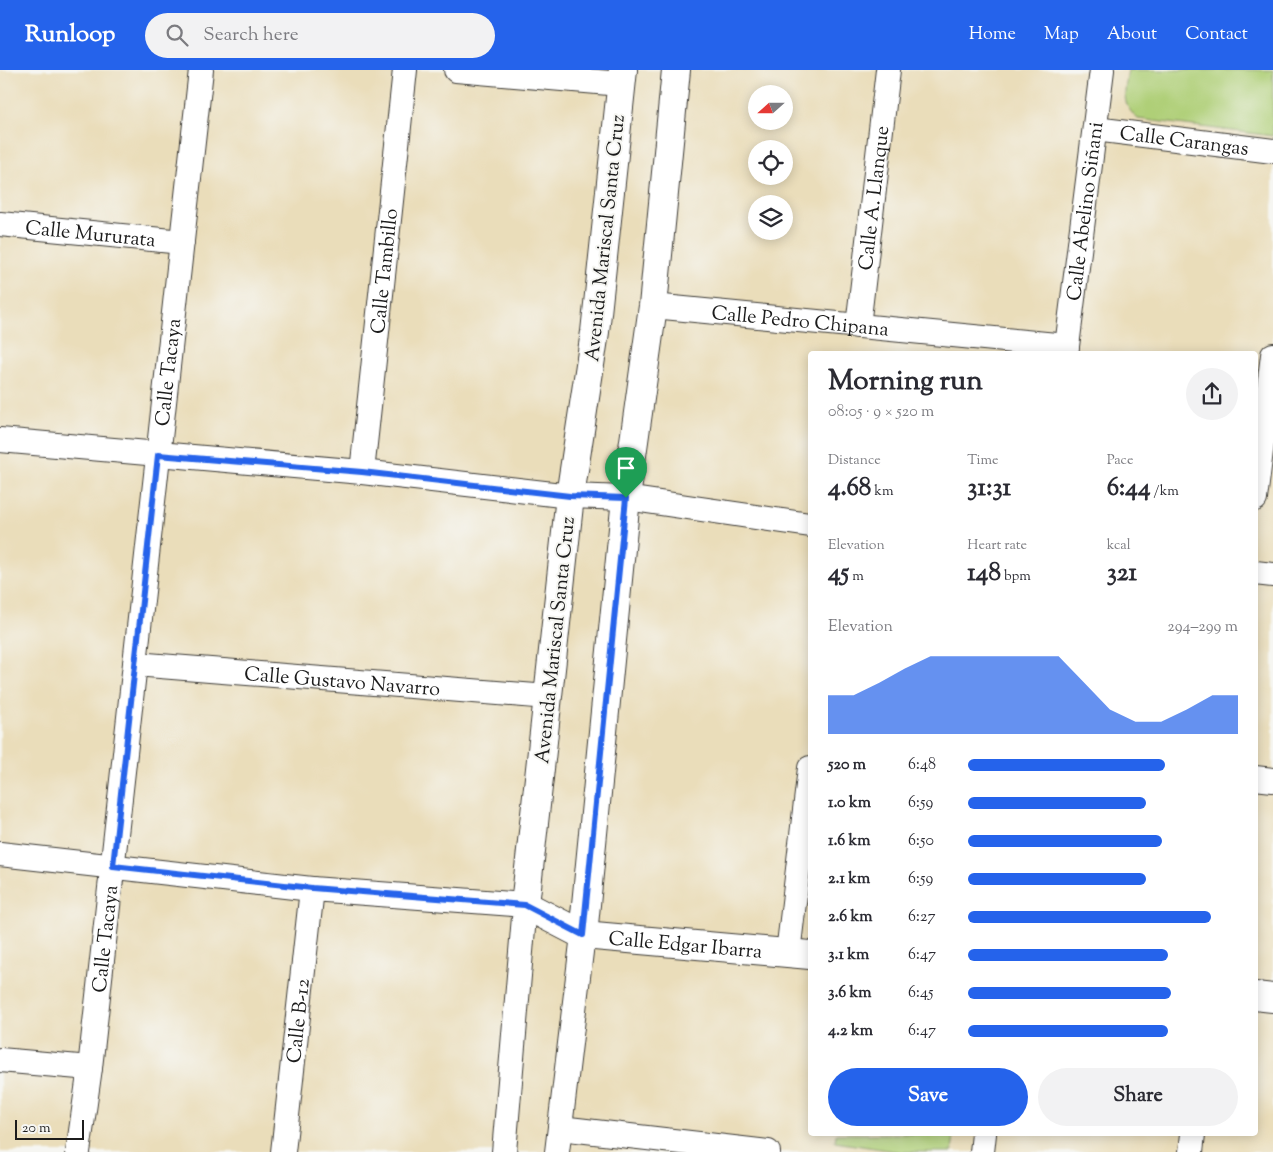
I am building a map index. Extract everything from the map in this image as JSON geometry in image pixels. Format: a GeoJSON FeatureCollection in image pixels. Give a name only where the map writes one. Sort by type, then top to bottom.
{"type":"FeatureCollection","features":[{"type":"Feature","properties":{"kind":"main road"},"geometry":{"type":"LineString","coordinates":[[583,935],[626,498],[653,306],[676,70]]}},
{"type":"Feature","properties":{"kind":"main road","name":"Avenida Mariscal Santa Cruz"},"geometry":{"type":"LineString","coordinates":[[525,905],[570,496],[595,332],[622,77]]}},
{"type":"Feature","properties":{"kind":"main road","name":"Calle Edgar Ibarra"},"geometry":{"type":"LineString","coordinates":[[525,905],[583,935],[799,954]]}},
{"type":"Feature","properties":{"kind":"main road"},"geometry":{"type":"LineString","coordinates":[[1258,996],[1273,998]]}},
{"type":"Feature","properties":{"kind":"street","name":"Calle Tacaya"},"geometry":{"type":"LineString","coordinates":[[78,1152],[90,1068],[113,866],[201,70]]}},
{"type":"Feature","properties":{"kind":"street","name":"Calle Tambillo"},"geometry":{"type":"LineString","coordinates":[[362,472],[405,70]]}},
{"type":"Feature","properties":{"kind":"street"},"geometry":{"type":"LineString","coordinates":[[456,70],[622,77]]}},
{"type":"Feature","properties":{"kind":"street","name":"Calle A. Llanque"},"geometry":{"type":"LineString","coordinates":[[858,326],[888,70]]}},
{"type":"Feature","properties":{"kind":"street","name":"Calle Abelino Siñani"},"geometry":{"type":"LineString","coordinates":[[1066,350],[1102,70]]}},
{"type":"Feature","properties":{"kind":"street","name":"Calle Carangas"},"geometry":{"type":"LineString","coordinates":[[1095,129],[1273,151]]}},
{"type":"Feature","properties":{"kind":"street","name":"Calle Mururata"},"geometry":{"type":"LineString","coordinates":[[0,224],[182,242]]}},
{"type":"Feature","properties":{"kind":"street","name":"Calle Pedro Chipana"},"geometry":{"type":"LineString","coordinates":[[653,306],[858,326],[1066,350]]}},
{"type":"Feature","properties":{"kind":"street"},"geometry":{"type":"LineString","coordinates":[[1258,476],[1273,355]]}},
{"type":"Feature","properties":{"kind":"street"},"geometry":{"type":"LineString","coordinates":[[0,440],[362,472],[570,496],[626,498],[808,525]]}},
{"type":"Feature","properties":{"kind":"street"},"geometry":{"type":"LineString","coordinates":[[1258,573],[1273,575]]}},
{"type":"Feature","properties":{"kind":"street","name":"Calle Gustavo Navarro"},"geometry":{"type":"LineString","coordinates":[[135,664],[548,696]]}},
{"type":"Feature","properties":{"kind":"street"},"geometry":{"type":"LineString","coordinates":[[1258,778],[1273,780]]}},
{"type":"Feature","properties":{"kind":"street"},"geometry":{"type":"LineString","coordinates":[[799,954],[808,802]]}},
{"type":"Feature","properties":{"kind":"street","name":"Calle Edgar Ibarra"},"geometry":{"type":"LineString","coordinates":[[0,854],[312,888],[525,905]]}},
{"type":"Feature","properties":{"kind":"street","name":"Calle B-12"},"geometry":{"type":"LineString","coordinates":[[283,1152],[286,1105],[312,888]]}},
{"type":"Feature","properties":{"kind":"street","name":"Avenida Mariscal Santa Cruz"},"geometry":{"type":"LineString","coordinates":[[504,1152],[525,905]]}},
{"type":"Feature","properties":{"kind":"street"},"geometry":{"type":"LineString","coordinates":[[557,1152],[583,935]]}},
{"type":"Feature","properties":{"kind":"street"},"geometry":{"type":"LineString","coordinates":[[0,1060],[90,1068]]}},
{"type":"Feature","properties":{"kind":"street"},"geometry":{"type":"LineString","coordinates":[[560,1128],[768,1152]]}},
{"type":"Feature","properties":{"kind":"street"},"geometry":{"type":"LineString","coordinates":[[982,1152],[984,1136]]}},
{"type":"Feature","properties":{"kind":"street"},"geometry":{"type":"LineString","coordinates":[[1191,1152],[1193,1136]]}},
{"type":"Feature","properties":{"kind":"green space"},"geometry":{"type":"Polygon","coordinates":[[[1128,70],[1273,70],[1273,136],[1138,119],[1128,108],[1126,102],[1125,91],[1128,70]]]}},
{"type":"Feature","properties":{"kind":"green space"},"geometry":{"type":"Polygon","coordinates":[[[836,1136],[954,1136],[952,1152],[901,1152],[835,1142],[836,1136]]]}},
{"type":"Feature","properties":{"kind":"route"},"geometry":{"type":"LineString","coordinates":[[158,455],[362,472],[570,496],[626,498],[583,935],[525,905],[312,888],[113,866],[158,455]]}}]}
